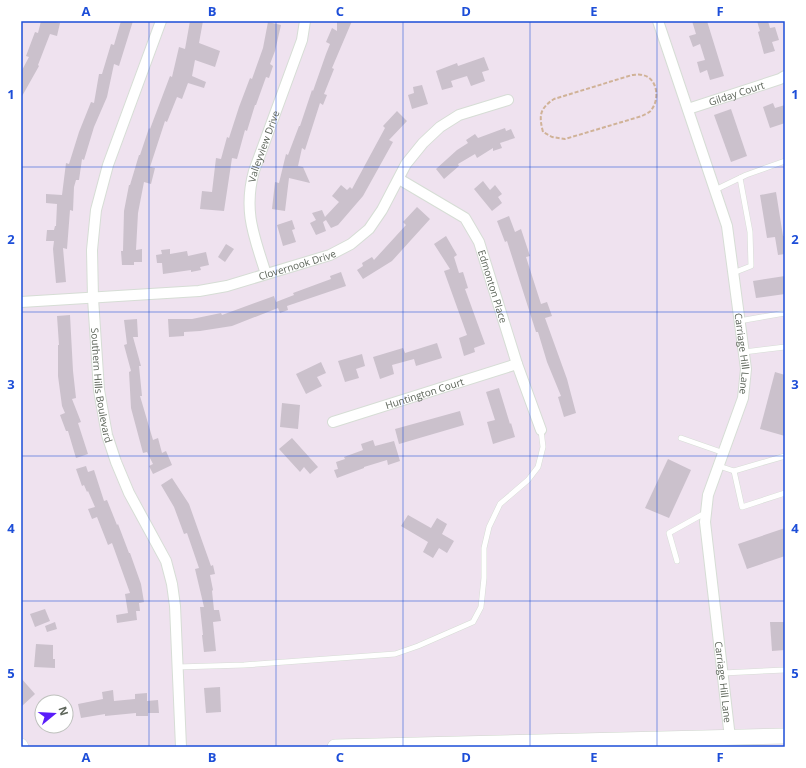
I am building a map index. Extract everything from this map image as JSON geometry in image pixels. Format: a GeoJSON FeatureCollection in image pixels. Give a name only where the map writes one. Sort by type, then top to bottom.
{"type":"FeatureCollection","features":[{"type":"Feature","properties":{"kind":"main road"},"geometry":{"type":"LineString","coordinates":[[337,747],[592,744],[730,740],[785,736]]}},
{"type":"Feature","properties":{"kind":"street","name":"Southern Hills Boulevard"},"geometry":{"type":"LineString","coordinates":[[161,21],[108,165],[96,210],[92,250],[93,298],[99,390],[107,435],[129,493],[166,561],[172,584],[175,606],[181,747]]}},
{"type":"Feature","properties":{"kind":"street","name":"Valleyview Drive"},"geometry":{"type":"LineString","coordinates":[[266,274],[250,218],[250,184],[302,40],[305,21]]}},
{"type":"Feature","properties":{"kind":"street","name":"Carriage Hill Lane"},"geometry":{"type":"LineString","coordinates":[[658,21],[727,226],[746,368],[743,398],[708,495],[705,522],[730,740]]}},
{"type":"Feature","properties":{"kind":"street","name":"Gilday Court"},"geometry":{"type":"LineString","coordinates":[[688,110],[785,76]]}},
{"type":"Feature","properties":{"kind":"street","name":"Clovernook Drive"},"geometry":{"type":"LineString","coordinates":[[21,302],[199,291],[227,286],[330,255],[351,244],[370,229],[382,210],[406,164],[423,143],[440,127],[459,115],[508,100]]}},
{"type":"Feature","properties":{"kind":"street","name":"Edmonton Place"},"geometry":{"type":"LineString","coordinates":[[399,179],[465,218],[480,242],[517,364],[541,430]]}},
{"type":"Feature","properties":{"kind":"street","name":"Huntington Court"},"geometry":{"type":"LineString","coordinates":[[333,422],[517,364]]}},
{"type":"Feature","properties":{"kind":"lane"},"geometry":{"type":"LineString","coordinates":[[715,190],[740,178],[785,161]]}},
{"type":"Feature","properties":{"kind":"lane"},"geometry":{"type":"LineString","coordinates":[[733,273],[751,266],[750,232],[740,178]]}},
{"type":"Feature","properties":{"kind":"lane"},"geometry":{"type":"LineString","coordinates":[[740,321],[785,313]]}},
{"type":"Feature","properties":{"kind":"lane"},"geometry":{"type":"LineString","coordinates":[[744,352],[785,347]]}},
{"type":"Feature","properties":{"kind":"lane"},"geometry":{"type":"LineString","coordinates":[[177,667],[244,665],[395,654],[418,646],[473,622],[481,607],[484,578],[484,548],[489,527],[500,504],[528,480],[538,467],[542,447],[541,430]]}},
{"type":"Feature","properties":{"kind":"lane"},"geometry":{"type":"LineString","coordinates":[[681,438],[724,453]]}},
{"type":"Feature","properties":{"kind":"lane"},"geometry":{"type":"LineString","coordinates":[[719,466],[734,471],[785,456]]}},
{"type":"Feature","properties":{"kind":"lane"},"geometry":{"type":"LineString","coordinates":[[734,471],[742,507],[785,493]]}},
{"type":"Feature","properties":{"kind":"lane"},"geometry":{"type":"LineString","coordinates":[[677,561],[669,533],[706,513]]}},
{"type":"Feature","properties":{"kind":"lane"},"geometry":{"type":"LineString","coordinates":[[723,674],[785,670]]}},
{"type":"Feature","properties":{"kind":"path"},"geometry":{"type":"LineString","coordinates":[[632,75],[643,75],[653,82],[656,91],[656,102],[651,111],[642,116],[565,139],[552,138],[543,132],[541,112],[545,105],[554,99],[632,75]]}},
{"type":"Feature","properties":{"kind":"building"},"geometry":{"type":"Polygon","coordinates":[[[41,21],[60,23],[57,36],[50,34],[38,65],[39,66],[21,98],[21,72],[29,57],[26,56],[35,32],[38,33],[41,21]]]}},
{"type":"Feature","properties":{"kind":"building"},"geometry":{"type":"Polygon","coordinates":[[[121,21],[133,21],[119,66],[114,64],[107,97],[94,127],[84,160],[82,159],[79,180],[76,180],[74,187],[73,211],[70,210],[67,249],[63,248],[66,282],[56,283],[53,249],[54,241],[46,241],[47,230],[54,230],[56,226],[57,204],[46,203],[46,194],[62,195],[66,163],[69,164],[79,132],[91,102],[94,103],[99,74],[102,74],[111,44],[114,45],[121,21]]]}},
{"type":"Feature","properties":{"kind":"building"},"geometry":{"type":"Polygon","coordinates":[[[190,21],[203,21],[199,43],[220,51],[215,67],[195,60],[192,76],[206,82],[204,88],[188,83],[182,99],[177,97],[167,122],[165,121],[150,167],[155,168],[151,184],[144,182],[138,213],[136,250],[142,249],[142,262],[134,262],[134,265],[122,265],[121,251],[123,251],[124,211],[129,185],[149,128],[150,129],[170,76],[172,77],[179,47],[185,49],[190,21]]]}},
{"type":"Feature","properties":{"kind":"building"},"geometry":{"type":"Polygon","coordinates":[[[337,21],[352,21],[332,68],[334,69],[324,94],[327,95],[323,105],[320,103],[305,150],[302,148],[298,166],[303,167],[310,183],[289,178],[285,211],[272,209],[275,182],[279,183],[286,154],[288,155],[300,126],[330,44],[326,42],[332,28],[337,31],[337,21]]]}},
{"type":"Feature","properties":{"kind":"building"},"geometry":{"type":"Polygon","coordinates":[[[692,21],[707,21],[724,76],[710,80],[707,70],[700,73],[697,62],[705,60],[700,44],[693,47],[689,36],[696,34],[692,21]]]}},
{"type":"Feature","properties":{"kind":"building"},"geometry":{"type":"Polygon","coordinates":[[[757,21],[768,21],[770,28],[775,27],[779,40],[772,42],[775,51],[764,54],[758,32],[760,31],[757,21]]]}},
{"type":"Feature","properties":{"kind":"building"},"geometry":{"type":"Polygon","coordinates":[[[268,22],[281,25],[275,51],[270,64],[273,66],[269,78],[266,77],[247,131],[245,130],[237,159],[232,158],[224,211],[200,209],[202,191],[212,192],[216,158],[221,159],[227,137],[229,138],[250,78],[252,79],[263,48],[268,22]]]}},
{"type":"Feature","properties":{"kind":"building"},"geometry":{"type":"Polygon","coordinates":[[[484,57],[489,70],[482,72],[485,81],[471,86],[467,76],[451,81],[453,87],[442,90],[436,71],[457,63],[458,66],[484,57]]]}},
{"type":"Feature","properties":{"kind":"building"},"geometry":{"type":"Polygon","coordinates":[[[422,85],[428,104],[412,109],[408,95],[414,93],[413,87],[422,85]]]}},
{"type":"Feature","properties":{"kind":"building"},"geometry":{"type":"Polygon","coordinates":[[[773,103],[775,108],[785,105],[785,123],[770,128],[763,107],[773,103]]]}},
{"type":"Feature","properties":{"kind":"building"},"geometry":{"type":"Polygon","coordinates":[[[731,109],[747,156],[731,162],[714,115],[731,109]]]}},
{"type":"Feature","properties":{"kind":"building"},"geometry":{"type":"Polygon","coordinates":[[[397,111],[407,121],[389,140],[393,142],[363,196],[338,225],[331,228],[326,220],[323,222],[326,231],[316,235],[310,223],[316,220],[312,213],[322,210],[325,217],[339,202],[332,196],[341,185],[347,190],[350,187],[352,189],[385,128],[383,126],[397,111]]]}},
{"type":"Feature","properties":{"kind":"building"},"geometry":{"type":"Polygon","coordinates":[[[505,128],[506,131],[511,129],[515,138],[500,143],[502,148],[493,151],[493,148],[477,158],[475,154],[458,164],[459,166],[444,179],[436,169],[457,150],[468,143],[466,140],[475,134],[478,138],[505,128]]]}},
{"type":"Feature","properties":{"kind":"building"},"geometry":{"type":"Polygon","coordinates":[[[483,181],[490,190],[495,185],[502,194],[498,197],[502,203],[492,211],[474,189],[483,181]]]}},
{"type":"Feature","properties":{"kind":"building"},"geometry":{"type":"Polygon","coordinates":[[[776,192],[783,236],[785,236],[785,254],[778,255],[775,237],[767,238],[760,195],[776,192]]]}},
{"type":"Feature","properties":{"kind":"building"},"geometry":{"type":"Polygon","coordinates":[[[417,207],[430,219],[392,261],[363,279],[357,270],[363,266],[362,263],[372,257],[374,260],[406,225],[403,222],[417,207]]]}},
{"type":"Feature","properties":{"kind":"building"},"geometry":{"type":"Polygon","coordinates":[[[509,216],[515,232],[521,229],[530,256],[526,257],[541,304],[547,302],[552,316],[545,318],[567,379],[576,413],[564,417],[558,397],[561,396],[547,362],[538,332],[536,332],[507,241],[505,242],[497,221],[509,216]]]}},
{"type":"Feature","properties":{"kind":"building"},"geometry":{"type":"Polygon","coordinates":[[[292,220],[295,229],[292,230],[296,242],[283,246],[277,225],[292,220]]]}},
{"type":"Feature","properties":{"kind":"building"},"geometry":{"type":"Polygon","coordinates":[[[446,236],[457,255],[454,257],[459,273],[463,272],[468,288],[465,289],[485,344],[474,348],[475,352],[464,356],[459,338],[467,335],[444,271],[450,269],[434,244],[446,236]]]}},
{"type":"Feature","properties":{"kind":"building"},"geometry":{"type":"Polygon","coordinates":[[[226,244],[234,249],[225,262],[218,257],[226,244]]]}},
{"type":"Feature","properties":{"kind":"building"},"geometry":{"type":"Polygon","coordinates":[[[170,249],[170,254],[187,251],[188,256],[206,252],[209,265],[200,267],[201,270],[191,272],[191,270],[163,274],[162,263],[157,263],[156,255],[162,254],[161,250],[170,249]]]}},
{"type":"Feature","properties":{"kind":"building"},"geometry":{"type":"Polygon","coordinates":[[[341,272],[346,286],[287,306],[288,310],[280,313],[278,308],[232,326],[184,332],[184,336],[169,337],[168,319],[192,319],[221,313],[222,315],[274,296],[276,302],[294,295],[293,293],[331,279],[330,276],[341,272]]]}},
{"type":"Feature","properties":{"kind":"building"},"geometry":{"type":"Polygon","coordinates":[[[785,276],[785,294],[756,298],[753,281],[785,276]]]}},
{"type":"Feature","properties":{"kind":"building"},"geometry":{"type":"Polygon","coordinates":[[[70,315],[76,398],[72,399],[81,422],[78,423],[88,454],[76,458],[68,431],[66,431],[60,415],[65,413],[62,406],[58,376],[59,345],[57,316],[70,315]]]}},
{"type":"Feature","properties":{"kind":"building"},"geometry":{"type":"Polygon","coordinates":[[[137,319],[138,337],[133,337],[141,366],[139,366],[142,396],[140,396],[153,440],[158,438],[162,453],[166,451],[172,465],[153,474],[149,466],[153,464],[147,452],[143,453],[131,408],[129,372],[131,371],[124,345],[127,344],[124,320],[137,319]]]}},
{"type":"Feature","properties":{"kind":"building"},"geometry":{"type":"Polygon","coordinates":[[[437,343],[442,358],[416,366],[414,359],[392,365],[394,374],[380,379],[373,357],[403,348],[405,353],[437,343]]]}},
{"type":"Feature","properties":{"kind":"building"},"geometry":{"type":"Polygon","coordinates":[[[362,354],[365,366],[356,369],[359,378],[345,382],[338,361],[362,354]]]}},
{"type":"Feature","properties":{"kind":"building"},"geometry":{"type":"Polygon","coordinates":[[[321,362],[326,373],[317,377],[322,386],[306,394],[296,374],[321,362]]]}},
{"type":"Feature","properties":{"kind":"building"},"geometry":{"type":"Polygon","coordinates":[[[775,372],[785,375],[785,436],[760,429],[775,372]]]}},
{"type":"Feature","properties":{"kind":"building"},"geometry":{"type":"Polygon","coordinates":[[[499,388],[515,437],[493,444],[487,422],[495,420],[486,392],[499,388]]]}},
{"type":"Feature","properties":{"kind":"building"},"geometry":{"type":"Polygon","coordinates":[[[282,403],[300,405],[298,429],[280,427],[282,403]]]}},
{"type":"Feature","properties":{"kind":"building"},"geometry":{"type":"Polygon","coordinates":[[[460,411],[464,425],[399,444],[395,429],[460,411]]]}},
{"type":"Feature","properties":{"kind":"building"},"geometry":{"type":"Polygon","coordinates":[[[292,438],[318,467],[310,474],[304,467],[300,472],[279,449],[292,438]]]}},
{"type":"Feature","properties":{"kind":"building"},"geometry":{"type":"Polygon","coordinates":[[[373,440],[375,446],[394,441],[400,461],[388,465],[387,460],[364,467],[337,478],[334,470],[338,469],[336,462],[345,459],[344,457],[363,450],[361,444],[373,440]]]}},
{"type":"Feature","properties":{"kind":"building"},"geometry":{"type":"Polygon","coordinates":[[[668,459],[691,470],[669,518],[645,508],[668,459]]]}},
{"type":"Feature","properties":{"kind":"building"},"geometry":{"type":"Polygon","coordinates":[[[86,466],[88,472],[94,470],[104,501],[107,500],[117,525],[118,524],[141,584],[144,602],[139,603],[140,611],[136,611],[137,620],[117,623],[116,615],[128,613],[125,594],[130,593],[112,543],[108,545],[97,517],[92,519],[88,509],[95,507],[88,491],[87,492],[84,485],[82,486],[76,469],[86,466]]]}},
{"type":"Feature","properties":{"kind":"building"},"geometry":{"type":"Polygon","coordinates":[[[172,478],[189,504],[211,566],[213,565],[215,574],[210,575],[213,590],[214,610],[219,610],[221,621],[213,622],[216,651],[204,652],[200,607],[204,607],[195,569],[199,568],[187,533],[184,534],[174,507],[161,485],[172,478]]]}},
{"type":"Feature","properties":{"kind":"building"},"geometry":{"type":"Polygon","coordinates":[[[408,515],[431,528],[437,518],[447,524],[442,534],[454,541],[447,553],[439,548],[433,558],[423,552],[428,542],[401,526],[408,515]]]}},
{"type":"Feature","properties":{"kind":"building"},"geometry":{"type":"Polygon","coordinates":[[[785,528],[785,556],[747,569],[738,544],[785,528]]]}},
{"type":"Feature","properties":{"kind":"building"},"geometry":{"type":"Polygon","coordinates":[[[45,609],[50,621],[35,627],[30,614],[45,609]]]}},
{"type":"Feature","properties":{"kind":"building"},"geometry":{"type":"Polygon","coordinates":[[[55,622],[57,629],[47,632],[45,626],[55,622]]]}},
{"type":"Feature","properties":{"kind":"building"},"geometry":{"type":"Polygon","coordinates":[[[770,622],[785,622],[785,650],[772,651],[770,622]]]}},
{"type":"Feature","properties":{"kind":"building"},"geometry":{"type":"Polygon","coordinates":[[[36,644],[53,645],[53,659],[55,659],[55,668],[34,667],[36,644]]]}},
{"type":"Feature","properties":{"kind":"building"},"geometry":{"type":"Polygon","coordinates":[[[21,678],[35,694],[21,707],[21,678]]]}},
{"type":"Feature","properties":{"kind":"building"},"geometry":{"type":"Polygon","coordinates":[[[220,687],[221,712],[206,713],[204,688],[220,687]]]}},
{"type":"Feature","properties":{"kind":"building"},"geometry":{"type":"Polygon","coordinates":[[[113,690],[114,701],[135,699],[135,694],[147,693],[147,701],[158,700],[159,713],[148,713],[148,716],[136,716],[136,713],[105,716],[105,714],[81,718],[78,704],[103,699],[102,692],[113,690]]]}}]}
